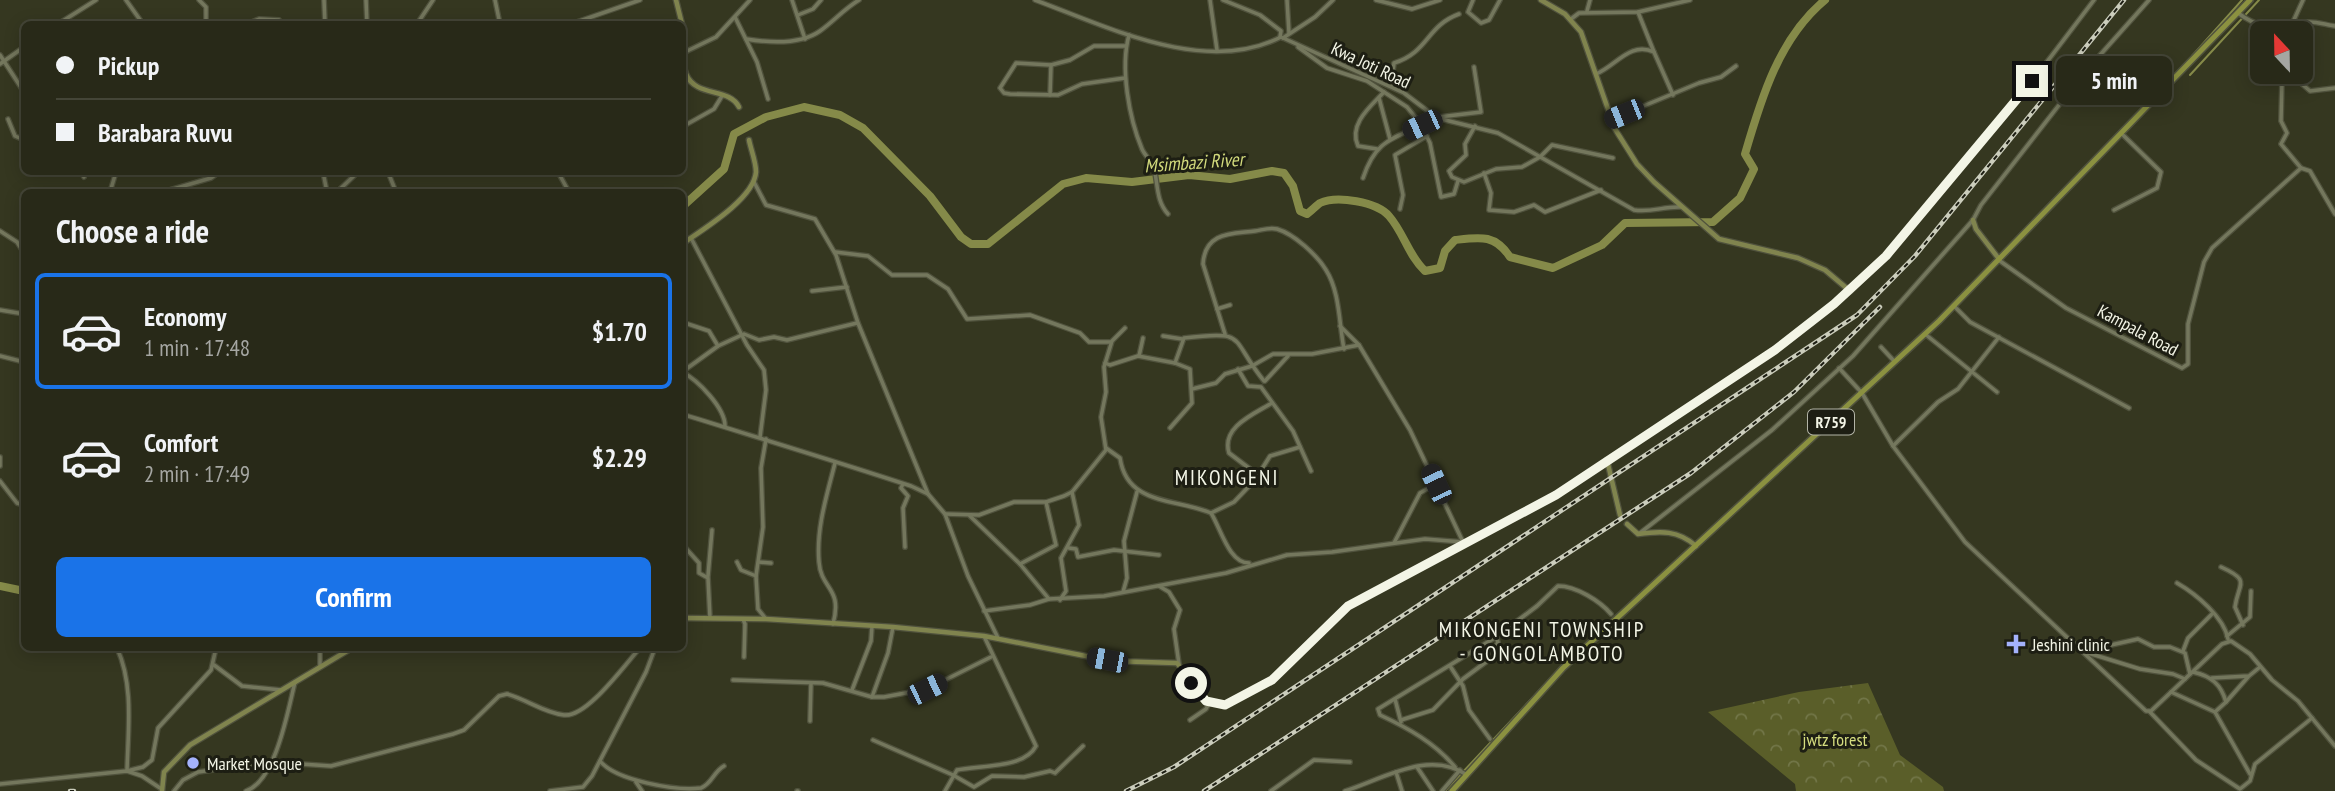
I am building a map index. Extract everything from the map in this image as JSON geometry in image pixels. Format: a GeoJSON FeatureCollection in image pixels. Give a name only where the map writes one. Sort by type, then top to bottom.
{"type":"FeatureCollection","features":[{"type":"Feature","properties":{"kind":"main road","name":"R759"},"geometry":{"type":"LineString","coordinates":[[1452,791],[1569,663],[1862,393],[2000,261],[2250,0]]}},
{"type":"Feature","properties":{"kind":"street"},"geometry":{"type":"LineString","coordinates":[[63,21],[96,0]]}},
{"type":"Feature","properties":{"kind":"street"},"geometry":{"type":"LineString","coordinates":[[126,0],[141,21]]}},
{"type":"Feature","properties":{"kind":"street"},"geometry":{"type":"LineString","coordinates":[[199,0],[206,7],[206,21]]}},
{"type":"Feature","properties":{"kind":"street"},"geometry":{"type":"LineString","coordinates":[[324,0],[325,21]]}},
{"type":"Feature","properties":{"kind":"street"},"geometry":{"type":"LineString","coordinates":[[366,0],[367,21]]}},
{"type":"Feature","properties":{"kind":"street"},"geometry":{"type":"LineString","coordinates":[[419,21],[433,0]]}},
{"type":"Feature","properties":{"kind":"street"},"geometry":{"type":"LineString","coordinates":[[495,0],[499,21]]}},
{"type":"Feature","properties":{"kind":"street"},"geometry":{"type":"LineString","coordinates":[[580,21],[640,0]]}},
{"type":"Feature","properties":{"kind":"street"},"geometry":{"type":"LineString","coordinates":[[676,0],[681,21]]}},
{"type":"Feature","properties":{"kind":"street"},"geometry":{"type":"LineString","coordinates":[[686,52],[716,37],[750,0]]}},
{"type":"Feature","properties":{"kind":"street"},"geometry":{"type":"LineString","coordinates":[[792,0],[806,38]]}},
{"type":"Feature","properties":{"kind":"street"},"geometry":{"type":"LineString","coordinates":[[798,15],[813,9],[821,0]]}},
{"type":"Feature","properties":{"kind":"street"},"geometry":{"type":"LineString","coordinates":[[746,39],[776,42],[806,38],[822,30],[859,0]]}},
{"type":"Feature","properties":{"kind":"street"},"geometry":{"type":"LineString","coordinates":[[1035,0],[1129,35],[1163,44],[1217,50],[1249,50],[1281,38],[1315,17],[1333,0]]}},
{"type":"Feature","properties":{"kind":"street"},"geometry":{"type":"LineString","coordinates":[[1210,0],[1217,50]]}},
{"type":"Feature","properties":{"kind":"street","name":"Kwa Joti Road"},"geometry":{"type":"LineString","coordinates":[[1223,0],[1273,23],[1280,31],[1281,38],[1296,46],[1391,86],[1439,119],[1498,132],[1644,212],[1663,206],[1683,208]]}},
{"type":"Feature","properties":{"kind":"street"},"geometry":{"type":"LineString","coordinates":[[1287,0],[1289,33]]}},
{"type":"Feature","properties":{"kind":"street"},"geometry":{"type":"LineString","coordinates":[[1376,0],[1412,9],[1440,0]]}},
{"type":"Feature","properties":{"kind":"street"},"geometry":{"type":"LineString","coordinates":[[1389,5],[1399,0]]}},
{"type":"Feature","properties":{"kind":"street"},"geometry":{"type":"LineString","coordinates":[[1473,0],[1468,12],[1481,23],[1489,20],[1500,0]]}},
{"type":"Feature","properties":{"kind":"street"},"geometry":{"type":"LineString","coordinates":[[1541,0],[1571,19],[1581,32],[1610,120],[1637,164],[1704,228],[1734,245],[1808,262],[1850,290]]}},
{"type":"Feature","properties":{"kind":"street"},"geometry":{"type":"LineString","coordinates":[[1586,12],[1590,0]]}},
{"type":"Feature","properties":{"kind":"street"},"geometry":{"type":"LineString","coordinates":[[1571,19],[1586,12],[1638,12],[1690,0]]}},
{"type":"Feature","properties":{"kind":"street"},"geometry":{"type":"LineString","coordinates":[[1159,586],[1169,592],[1180,610],[1174,627],[1179,664],[1196,691],[1209,702],[1225,705],[1264,686],[1292,663],[1348,606],[1556,495],[1775,350],[1850,290],[1886,256],[1934,200],[2018,100],[2094,0]]}},
{"type":"Feature","properties":{"kind":"street"},"geometry":{"type":"LineString","coordinates":[[1638,534],[1772,430],[1877,332],[1973,220],[1981,205],[2084,73],[2149,0]]}},
{"type":"Feature","properties":{"kind":"street"},"geometry":{"type":"LineString","coordinates":[[2293,21],[2303,0]]}},
{"type":"Feature","properties":{"kind":"street"},"geometry":{"type":"LineString","coordinates":[[1638,12],[1673,96]]}},
{"type":"Feature","properties":{"kind":"street"},"geometry":{"type":"LineString","coordinates":[[2238,13],[2250,21]]}},
{"type":"Feature","properties":{"kind":"street"},"geometry":{"type":"LineString","coordinates":[[1391,86],[1394,63],[1418,53],[1440,21],[1459,14]]}},
{"type":"Feature","properties":{"kind":"street"},"geometry":{"type":"LineString","coordinates":[[735,17],[768,99]]}},
{"type":"Feature","properties":{"kind":"street"},"geometry":{"type":"LineString","coordinates":[[256,21],[280,21]]}},
{"type":"Feature","properties":{"kind":"street"},"geometry":{"type":"LineString","coordinates":[[2314,23],[2335,26]]}},
{"type":"Feature","properties":{"kind":"street"},"geometry":{"type":"LineString","coordinates":[[1129,35],[1125,78],[1140,143],[1154,169],[1162,207],[1168,214]]}},
{"type":"Feature","properties":{"kind":"street"},"geometry":{"type":"LineString","coordinates":[[1125,78],[1085,83],[1062,94],[1050,95],[1010,94],[1004,93],[1000,88],[1016,63],[1051,65],[1070,60],[1094,46],[1126,46]]}},
{"type":"Feature","properties":{"kind":"street"},"geometry":{"type":"LineString","coordinates":[[1296,46],[1327,68],[1367,81],[1402,103],[1421,124],[1427,136],[1441,197],[1454,194],[1458,181]]}},
{"type":"Feature","properties":{"kind":"street"},"geometry":{"type":"LineString","coordinates":[[1596,74],[1628,52],[1642,48],[1654,52]]}},
{"type":"Feature","properties":{"kind":"street"},"geometry":{"type":"LineString","coordinates":[[2,63],[21,49]]}},
{"type":"Feature","properties":{"kind":"street"},"geometry":{"type":"LineString","coordinates":[[0,55],[2,63],[21,88]]}},
{"type":"Feature","properties":{"kind":"street"},"geometry":{"type":"LineString","coordinates":[[1050,95],[1051,65]]}},
{"type":"Feature","properties":{"kind":"street"},"geometry":{"type":"LineString","coordinates":[[1610,120],[1699,83],[1726,75],[1736,66]]}},
{"type":"Feature","properties":{"kind":"street"},"geometry":{"type":"LineString","coordinates":[[1363,178],[1370,157],[1390,139],[1421,124],[1481,112],[1474,67]]}},
{"type":"Feature","properties":{"kind":"street"},"geometry":{"type":"LineString","coordinates":[[686,73],[691,82],[722,96],[731,97],[740,107]]}},
{"type":"Feature","properties":{"kind":"street"},"geometry":{"type":"LineString","coordinates":[[2282,84],[2281,121],[2287,132],[2281,144],[2301,168],[2310,171],[2335,214]]}},
{"type":"Feature","properties":{"kind":"street"},"geometry":{"type":"LineString","coordinates":[[2302,84],[2310,91],[2335,88]]}},
{"type":"Feature","properties":{"kind":"street"},"geometry":{"type":"LineString","coordinates":[[1377,149],[1361,148],[1356,138],[1359,120],[1384,92]]}},
{"type":"Feature","properties":{"kind":"street"},"geometry":{"type":"LineString","coordinates":[[686,125],[714,108],[722,96]]}},
{"type":"Feature","properties":{"kind":"street"},"geometry":{"type":"LineString","coordinates":[[1379,98],[1390,139]]}},
{"type":"Feature","properties":{"kind":"street"},"geometry":{"type":"LineString","coordinates":[[8,119],[15,136],[21,139]]}},
{"type":"Feature","properties":{"kind":"street"},"geometry":{"type":"LineString","coordinates":[[1475,126],[1465,144],[1466,155],[1449,171],[1458,181],[1464,182],[1505,167],[1522,167],[1540,157],[1549,147],[1556,145],[1613,158]]}},
{"type":"Feature","properties":{"kind":"street"},"geometry":{"type":"LineString","coordinates":[[2114,210],[2157,188],[2161,172],[2123,135]]}},
{"type":"Feature","properties":{"kind":"street"},"geometry":{"type":"LineString","coordinates":[[1401,209],[1403,195],[1395,155],[1427,136]]}},
{"type":"Feature","properties":{"kind":"street"},"geometry":{"type":"LineString","coordinates":[[686,241],[726,214],[753,179],[755,172],[749,140]]}},
{"type":"Feature","properties":{"kind":"street","name":"Kampala Road"},"geometry":{"type":"LineString","coordinates":[[2000,261],[2066,307],[2160,359],[2182,368],[2188,363],[2188,324],[2207,255],[2301,168]]}},
{"type":"Feature","properties":{"kind":"street"},"geometry":{"type":"LineString","coordinates":[[1484,173],[1491,193],[1489,210],[1497,213],[1534,205],[1545,212],[1601,190]]}},
{"type":"Feature","properties":{"kind":"street"},"geometry":{"type":"LineString","coordinates":[[186,189],[215,175]]}},
{"type":"Feature","properties":{"kind":"street"},"geometry":{"type":"LineString","coordinates":[[340,189],[355,175]]}},
{"type":"Feature","properties":{"kind":"street"},"geometry":{"type":"LineString","coordinates":[[753,179],[766,205],[815,219],[835,252],[858,323],[928,494],[945,514],[984,611],[999,640]]}},
{"type":"Feature","properties":{"kind":"street"},"geometry":{"type":"LineString","coordinates":[[1973,220],[1976,229],[2000,261]]}},
{"type":"Feature","properties":{"kind":"street"},"geometry":{"type":"LineString","coordinates":[[1225,334],[1203,264],[1204,256],[1215,240],[1233,231],[1276,228],[1305,246],[1325,267],[1332,283],[1344,349]]}},
{"type":"Feature","properties":{"kind":"street"},"geometry":{"type":"LineString","coordinates":[[0,231],[21,250]]}},
{"type":"Feature","properties":{"kind":"street"},"geometry":{"type":"LineString","coordinates":[[0,241],[9,237]]}},
{"type":"Feature","properties":{"kind":"street"},"geometry":{"type":"LineString","coordinates":[[691,238],[765,374],[760,437]]}},
{"type":"Feature","properties":{"kind":"street"},"geometry":{"type":"LineString","coordinates":[[835,252],[868,256],[892,275],[921,274],[932,278],[952,293],[967,319],[1030,314],[1080,333],[1089,342],[1112,341]]}},
{"type":"Feature","properties":{"kind":"street"},"geometry":{"type":"LineString","coordinates":[[812,291],[846,287]]}},
{"type":"Feature","properties":{"kind":"street"},"geometry":{"type":"LineString","coordinates":[[1217,309],[1230,306]]}},
{"type":"Feature","properties":{"kind":"street"},"geometry":{"type":"LineString","coordinates":[[1954,306],[1970,322],[2129,408]]}},
{"type":"Feature","properties":{"kind":"street"},"geometry":{"type":"LineString","coordinates":[[0,310],[21,314]]}},
{"type":"Feature","properties":{"kind":"street"},"geometry":{"type":"LineString","coordinates":[[686,323],[709,331],[718,346]]}},
{"type":"Feature","properties":{"kind":"street"},"geometry":{"type":"LineString","coordinates":[[686,369],[718,346],[742,335],[749,334],[763,340],[774,337],[787,340],[858,323]]}},
{"type":"Feature","properties":{"kind":"street"},"geometry":{"type":"LineString","coordinates":[[1339,325],[1359,345],[1381,377],[1466,542]]}},
{"type":"Feature","properties":{"kind":"street"},"geometry":{"type":"LineString","coordinates":[[1125,328],[1112,341],[1105,363],[1106,392],[1101,417],[1107,448],[1120,458],[1121,468],[1137,491],[1150,498],[1179,502],[1211,513],[1236,560],[1255,563]]}},
{"type":"Feature","properties":{"kind":"street"},"geometry":{"type":"LineString","coordinates":[[1163,336],[1183,339],[1225,334],[1240,342],[1252,366],[1264,381]]}},
{"type":"Feature","properties":{"kind":"street"},"geometry":{"type":"LineString","coordinates":[[1925,334],[1997,392]]}},
{"type":"Feature","properties":{"kind":"street"},"geometry":{"type":"LineString","coordinates":[[1893,446],[1938,402],[1958,389],[1998,337]]}},
{"type":"Feature","properties":{"kind":"street"},"geometry":{"type":"LineString","coordinates":[[1138,356],[1143,338]]}},
{"type":"Feature","properties":{"kind":"street"},"geometry":{"type":"LineString","coordinates":[[1175,363],[1183,339]]}},
{"type":"Feature","properties":{"kind":"street"},"geometry":{"type":"LineString","coordinates":[[1192,389],[1216,383],[1225,374],[1252,366],[1273,354],[1290,355],[1359,345]]}},
{"type":"Feature","properties":{"kind":"street"},"geometry":{"type":"LineString","coordinates":[[1881,347],[1895,362]]}},
{"type":"Feature","properties":{"kind":"street"},"geometry":{"type":"LineString","coordinates":[[1238,369],[1248,386],[1259,386],[1290,355]]}},
{"type":"Feature","properties":{"kind":"street"},"geometry":{"type":"LineString","coordinates":[[0,356],[21,361]]}},
{"type":"Feature","properties":{"kind":"street"},"geometry":{"type":"LineString","coordinates":[[1105,363],[1110,365],[1138,356],[1175,363],[1190,369],[1192,403],[1170,428]]}},
{"type":"Feature","properties":{"kind":"street"},"geometry":{"type":"LineString","coordinates":[[1839,369],[1862,393],[1893,446],[1965,542],[2150,712],[2190,755],[2233,786],[2245,788],[2255,764],[2312,718]]}},
{"type":"Feature","properties":{"kind":"street"},"geometry":{"type":"LineString","coordinates":[[686,374],[695,380],[718,408],[725,426]]}},
{"type":"Feature","properties":{"kind":"street"},"geometry":{"type":"LineString","coordinates":[[1259,386],[1293,431],[1311,471]]}},
{"type":"Feature","properties":{"kind":"street"},"geometry":{"type":"LineString","coordinates":[[1258,475],[1229,453],[1228,441],[1237,426],[1272,403]]}},
{"type":"Feature","properties":{"kind":"street"},"geometry":{"type":"LineString","coordinates":[[686,415],[903,483],[928,494]]}},
{"type":"Feature","properties":{"kind":"street"},"geometry":{"type":"LineString","coordinates":[[766,439],[761,468],[763,527],[756,576],[758,609],[766,619]]}},
{"type":"Feature","properties":{"kind":"street"},"geometry":{"type":"LineString","coordinates":[[1211,513],[1234,502],[1258,475],[1270,456],[1300,447]]}},
{"type":"Feature","properties":{"kind":"street"},"geometry":{"type":"LineString","coordinates":[[945,514],[984,514],[1014,502],[1046,502],[1072,492],[1107,448]]}},
{"type":"Feature","properties":{"kind":"street"},"geometry":{"type":"LineString","coordinates":[[0,457],[0,466]]}},
{"type":"Feature","properties":{"kind":"street"},"geometry":{"type":"LineString","coordinates":[[1607,460],[1620,515]]}},
{"type":"Feature","properties":{"kind":"street"},"geometry":{"type":"LineString","coordinates":[[833,624],[836,598],[821,573],[818,539],[835,463]]}},
{"type":"Feature","properties":{"kind":"street"},"geometry":{"type":"LineString","coordinates":[[0,481],[17,503],[21,504]]}},
{"type":"Feature","properties":{"kind":"street"},"geometry":{"type":"LineString","coordinates":[[903,483],[901,488],[908,496],[903,505],[905,547]]}},
{"type":"Feature","properties":{"kind":"street"},"geometry":{"type":"LineString","coordinates":[[1394,544],[1420,493],[1436,484]]}},
{"type":"Feature","properties":{"kind":"street"},"geometry":{"type":"LineString","coordinates":[[1123,592],[1128,570],[1124,552],[1137,491]]}},
{"type":"Feature","properties":{"kind":"street"},"geometry":{"type":"LineString","coordinates":[[1060,600],[1066,591],[1061,558],[1079,526],[1072,492]]}},
{"type":"Feature","properties":{"kind":"street"},"geometry":{"type":"LineString","coordinates":[[1020,564],[1056,545],[1046,502]]}},
{"type":"Feature","properties":{"kind":"street"},"geometry":{"type":"LineString","coordinates":[[970,516],[1020,564],[1049,599]]}},
{"type":"Feature","properties":{"kind":"street"},"geometry":{"type":"LineString","coordinates":[[1627,524],[1638,534],[1667,531],[1687,538],[1696,546]]}},
{"type":"Feature","properties":{"kind":"street"},"geometry":{"type":"LineString","coordinates":[[710,618],[708,578],[712,530]]}},
{"type":"Feature","properties":{"kind":"street"},"geometry":{"type":"LineString","coordinates":[[984,611],[1049,599],[1060,600],[1159,586],[1226,573],[1287,555],[1424,539],[1466,542]]}},
{"type":"Feature","properties":{"kind":"street"},"geometry":{"type":"LineString","coordinates":[[1069,548],[1076,549],[1078,557],[1107,550],[1159,555]]}},
{"type":"Feature","properties":{"kind":"street"},"geometry":{"type":"LineString","coordinates":[[686,549],[699,564],[699,573],[708,578]]}},
{"type":"Feature","properties":{"kind":"street"},"geometry":{"type":"LineString","coordinates":[[737,562],[741,570],[756,576]]}},
{"type":"Feature","properties":{"kind":"street"},"geometry":{"type":"LineString","coordinates":[[758,562],[771,563]]}},
{"type":"Feature","properties":{"kind":"street"},"geometry":{"type":"LineString","coordinates":[[2221,567],[2237,575],[2241,582],[2241,592],[2235,607],[2243,625]]}},
{"type":"Feature","properties":{"kind":"street"},"geometry":{"type":"LineString","coordinates":[[2177,583],[2203,599],[2227,638],[2250,654],[2312,718],[2335,746]]}},
{"type":"Feature","properties":{"kind":"street"},"geometry":{"type":"LineString","coordinates":[[1467,775],[1400,722],[1377,711],[1496,637],[1537,606],[1558,586],[1566,586],[1603,605],[1611,614]]}},
{"type":"Feature","properties":{"kind":"street"},"geometry":{"type":"LineString","coordinates":[[2150,712],[2243,625],[2250,615],[2251,592]]}},
{"type":"Feature","properties":{"kind":"street"},"geometry":{"type":"LineString","coordinates":[[2191,673],[2183,651],[2188,638],[2212,614]]}},
{"type":"Feature","properties":{"kind":"street"},"geometry":{"type":"LineString","coordinates":[[686,618],[766,619],[893,627],[984,636],[1111,661],[1179,664]]}},
{"type":"Feature","properties":{"kind":"street"},"geometry":{"type":"LineString","coordinates":[[742,618],[745,624],[744,657]]}},
{"type":"Feature","properties":{"kind":"street"},"geometry":{"type":"LineString","coordinates":[[852,690],[871,642],[872,626]]}},
{"type":"Feature","properties":{"kind":"street"},"geometry":{"type":"LineString","coordinates":[[872,698],[888,653],[893,627]]}},
{"type":"Feature","properties":{"kind":"street"},"geometry":{"type":"LineString","coordinates":[[945,791],[953,775],[960,769],[1005,763],[1030,754],[1036,746],[991,657],[984,636]]}},
{"type":"Feature","properties":{"kind":"street"},"geometry":{"type":"LineString","coordinates":[[1400,722],[1433,710],[1461,681],[1493,655],[1498,642],[1496,637]]}},
{"type":"Feature","properties":{"kind":"street"},"geometry":{"type":"LineString","coordinates":[[2081,650],[2138,639],[2154,647],[2166,646],[2183,651]]}},
{"type":"Feature","properties":{"kind":"street"},"geometry":{"type":"LineString","coordinates":[[2081,650],[2140,669],[2170,673],[2185,679]]}},
{"type":"Feature","properties":{"kind":"street"},"geometry":{"type":"LineString","coordinates":[[118,651],[125,667],[127,688],[127,771]]}},
{"type":"Feature","properties":{"kind":"street"},"geometry":{"type":"LineString","coordinates":[[0,784],[127,771],[152,760],[158,728],[214,666],[216,651]]}},
{"type":"Feature","properties":{"kind":"street"},"geometry":{"type":"LineString","coordinates":[[320,651],[320,665]]}},
{"type":"Feature","properties":{"kind":"street"},"geometry":{"type":"LineString","coordinates":[[127,771],[142,776],[161,790],[169,763],[190,745],[346,651]]}},
{"type":"Feature","properties":{"kind":"street"},"geometry":{"type":"LineString","coordinates":[[174,791],[184,780],[198,772],[271,762],[331,766],[453,734],[464,730],[499,696],[507,694],[562,715],[574,715],[592,701],[637,651]]}},
{"type":"Feature","properties":{"kind":"street"},"geometry":{"type":"LineString","coordinates":[[550,791],[583,789],[600,761],[654,651]]}},
{"type":"Feature","properties":{"kind":"street"},"geometry":{"type":"LineString","coordinates":[[733,680],[811,683],[852,690],[872,698],[919,692],[991,657]]}},
{"type":"Feature","properties":{"kind":"street"},"geometry":{"type":"LineString","coordinates":[[214,666],[242,686],[281,690]]}},
{"type":"Feature","properties":{"kind":"street"},"geometry":{"type":"LineString","coordinates":[[1450,666],[1461,681],[1469,710],[1490,739]]}},
{"type":"Feature","properties":{"kind":"street"},"geometry":{"type":"LineString","coordinates":[[2215,712],[2261,667]]}},
{"type":"Feature","properties":{"kind":"street"},"geometry":{"type":"LineString","coordinates":[[2191,673],[2209,678],[2249,676]]}},
{"type":"Feature","properties":{"kind":"street"},"geometry":{"type":"LineString","coordinates":[[2209,678],[2221,687],[2226,702]]}},
{"type":"Feature","properties":{"kind":"street"},"geometry":{"type":"LineString","coordinates":[[246,791],[255,786],[271,762],[295,680]]}},
{"type":"Feature","properties":{"kind":"street"},"geometry":{"type":"LineString","coordinates":[[810,720],[811,683]]}},
{"type":"Feature","properties":{"kind":"street"},"geometry":{"type":"LineString","coordinates":[[2171,692],[2215,712],[2250,775]]}},
{"type":"Feature","properties":{"kind":"street"},"geometry":{"type":"LineString","coordinates":[[1395,699],[1400,722]]}},
{"type":"Feature","properties":{"kind":"street"},"geometry":{"type":"LineString","coordinates":[[1190,720],[1206,709],[1209,702]]}},
{"type":"Feature","properties":{"kind":"street"},"geometry":{"type":"LineString","coordinates":[[873,740],[974,787],[992,776],[1024,777],[1050,771],[1055,773],[1083,746]]}},
{"type":"Feature","properties":{"kind":"street"},"geometry":{"type":"LineString","coordinates":[[1271,791],[1314,760],[1350,762]]}},
{"type":"Feature","properties":{"kind":"street"},"geometry":{"type":"LineString","coordinates":[[600,761],[611,772],[682,790],[699,789],[709,783],[724,766]]}},
{"type":"Feature","properties":{"kind":"street"},"geometry":{"type":"LineString","coordinates":[[1345,791],[1426,764],[1455,767]]}},
{"type":"Feature","properties":{"kind":"street"},"geometry":{"type":"LineString","coordinates":[[1417,767],[1433,791]]}},
{"type":"Feature","properties":{"kind":"street"},"geometry":{"type":"LineString","coordinates":[[1442,791],[1460,770]]}},
{"type":"Feature","properties":{"kind":"street"},"geometry":{"type":"LineString","coordinates":[[1396,772],[1402,791]]}},
{"type":"Feature","properties":{"kind":"street"},"geometry":{"type":"LineString","coordinates":[[635,780],[642,791]]}},
{"type":"Feature","properties":{"kind":"green space","name":"jwtz forest"},"geometry":{"type":"Polygon","coordinates":[[[1868,683],[1900,755],[1943,787],[1944,791],[1796,791],[1795,784],[1708,712],[1799,692],[1868,683]]]}},
{"type":"Feature","properties":{"kind":"waterway","name":"Msimbazi River"},"geometry":{"type":"LineString","coordinates":[[686,203],[724,169],[734,134],[766,117],[804,107],[840,115],[863,128],[930,196],[961,237],[971,244],[988,244],[1063,184],[1086,178],[1132,182],[1189,175],[1230,179],[1272,171],[1284,173],[1293,186],[1300,211],[1307,214],[1320,203],[1336,200],[1356,201],[1383,211],[1394,223],[1414,258],[1425,271],[1440,268],[1445,251],[1455,240],[1472,238],[1493,241],[1510,257],[1553,268],[1602,245],[1625,223],[1713,222],[1740,198],[1754,169],[1745,154],[1765,91],[1795,32],[1825,0]]}},
{"type":"Feature","properties":{"kind":"waterway"},"geometry":{"type":"LineString","coordinates":[[2192,56],[2242,0]]}},
{"type":"Feature","properties":{"kind":"waterway"},"geometry":{"type":"LineString","coordinates":[[2190,75],[2259,0]]}},
{"type":"Feature","properties":{"kind":"waterway","name":"Msimbazi River"},"geometry":{"type":"LineString","coordinates":[[0,586],[21,590]]}},
{"type":"Feature","properties":{"kind":"waterway"},"geometry":{"type":"LineString","coordinates":[[1445,791],[1552,677]]}},
{"type":"Feature","properties":{"kind":"railway"},"geometry":{"type":"LineString","coordinates":[[1126,791],[1174,767],[1857,315],[1915,256],[2124,0]]}},
{"type":"Feature","properties":{"kind":"railway"},"geometry":{"type":"LineString","coordinates":[[1204,791],[1691,473],[1794,392],[1880,307]]}},
{"type":"Feature","properties":{"kind":"place","name":"Jeshini clinic"},"geometry":{"type":"Point","coordinates":[2016,644]}},
{"type":"Feature","properties":{"kind":"place","name":"Market Mosque"},"geometry":{"type":"Point","coordinates":[193,763]}},
{"type":"Feature","properties":{"kind":"district","name":"MIKONGENI"},"geometry":{"type":"Point","coordinates":[1227,477]}},
{"type":"Feature","properties":{"kind":"district","name":"MIKONGENI TOWNSHIP - GONGOLAMBOTO"},"geometry":{"type":"Point","coordinates":[1542,641]}},
{"type":"Feature","properties":{"kind":"route"},"geometry":{"type":"LineString","coordinates":[[1191,683],[1206,701],[1215,705],[1225,705],[1264,686],[1309,647],[1340,611],[1556,495],[1775,350],[1834,304],[1886,256],[2032,81]]}}]}
